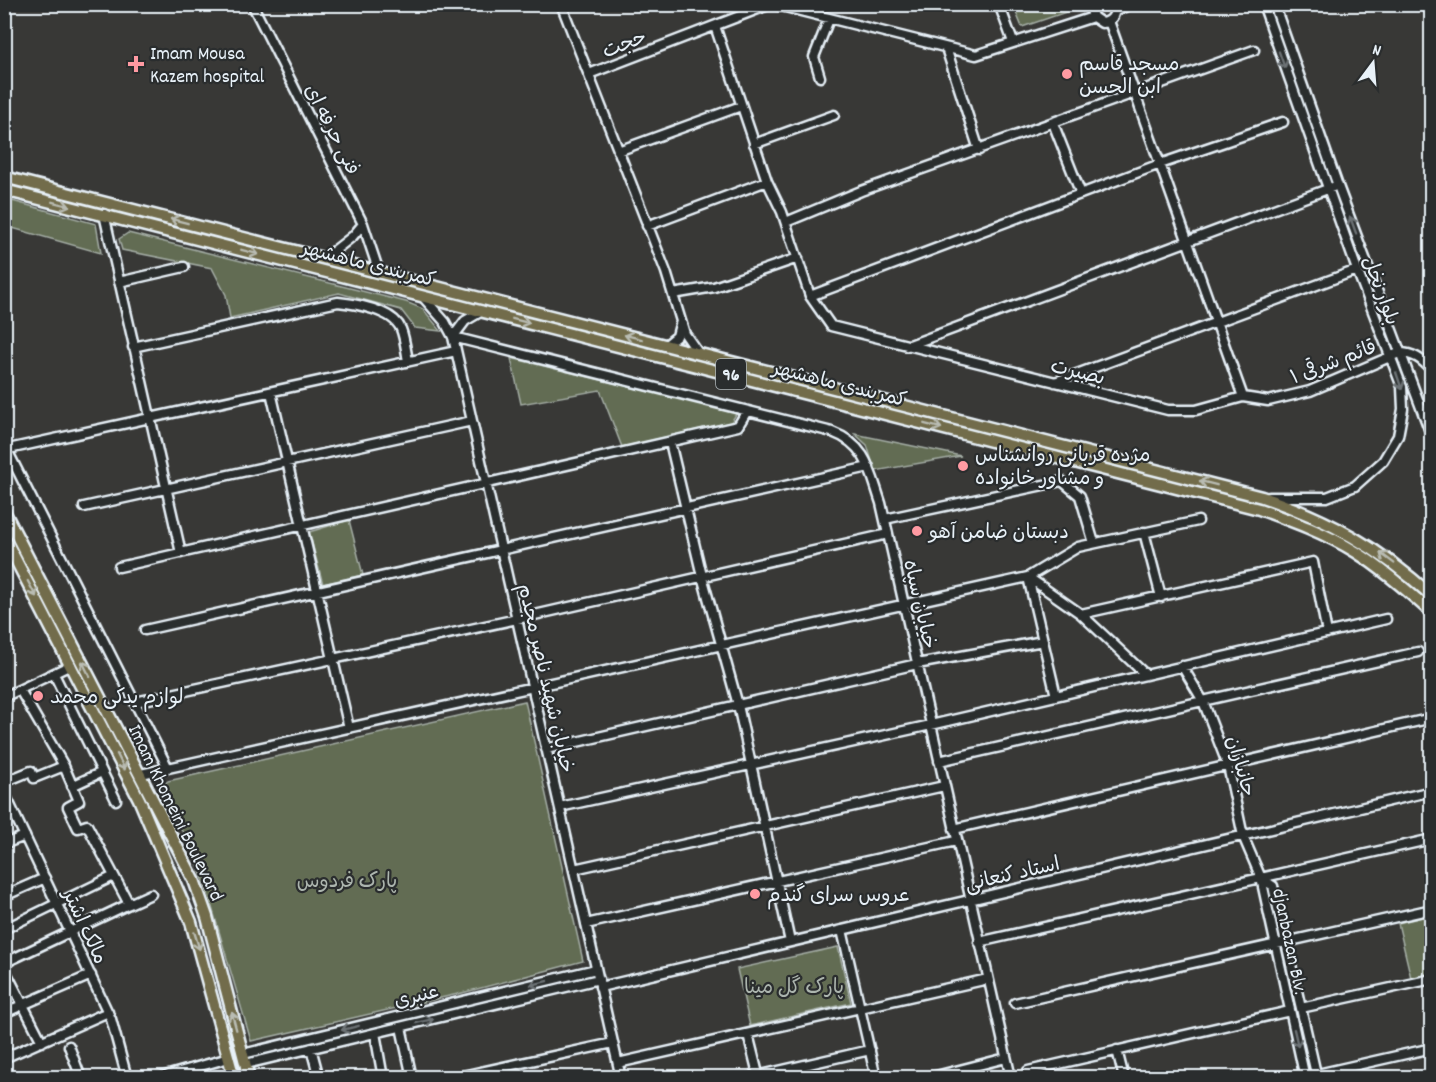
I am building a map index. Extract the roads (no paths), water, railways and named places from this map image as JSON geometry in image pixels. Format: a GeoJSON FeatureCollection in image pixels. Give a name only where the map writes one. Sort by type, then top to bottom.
{"type":"FeatureCollection","features":[{"type":"Feature","properties":{"kind":"main road","name":"کمربندی ماهشهر"},"geometry":{"type":"LineString","coordinates":[[4,177],[1262,497],[1301,510],[1364,542],[1398,567],[1431,596]]}},
{"type":"Feature","properties":{"kind":"main road","name":"کمربندی ماهشهر"},"geometry":{"type":"LineString","coordinates":[[4,190],[1259,509],[1307,527],[1357,552],[1408,591],[1431,613]]}},
{"type":"Feature","properties":{"kind":"main road","name":"Imam Khomeini Boulevard"},"geometry":{"type":"LineString","coordinates":[[4,511],[194,880],[207,917],[249,1077]]}},
{"type":"Feature","properties":{"kind":"main road","name":"Imam Khomeini Boulevard"},"geometry":{"type":"LineString","coordinates":[[4,537],[139,799],[191,922],[234,1077]]}},
{"type":"Feature","properties":{"kind":"main road"},"geometry":{"type":"LineString","coordinates":[[168,869],[178,870],[186,863]]}},
{"type":"Feature","properties":{"kind":"main road"},"geometry":{"type":"LineString","coordinates":[[177,890],[184,882],[194,880]]}},
{"type":"Feature","properties":{"kind":"street","name":"فنی حرفه ای"},"geometry":{"type":"LineString","coordinates":[[252,4],[363,224],[379,272]]}},
{"type":"Feature","properties":{"kind":"street"},"geometry":{"type":"LineString","coordinates":[[561,4],[673,294],[686,334],[699,354]]}},
{"type":"Feature","properties":{"kind":"street","name":"حجت"},"geometry":{"type":"LineString","coordinates":[[589,74],[772,4],[976,55],[1093,17]]}},
{"type":"Feature","properties":{"kind":"street"},"geometry":{"type":"LineString","coordinates":[[999,4],[1013,42]]}},
{"type":"Feature","properties":{"kind":"street"},"geometry":{"type":"LineString","coordinates":[[1093,4],[1091,10],[1093,17],[1102,23],[1113,17],[1114,8],[1131,4]]}},
{"type":"Feature","properties":{"kind":"street","name":"بلوار نخل"},"geometry":{"type":"LineString","coordinates":[[1262,497],[1327,498],[1355,486],[1383,461],[1398,436],[1403,409],[1402,387],[1357,270],[1263,4]]}},
{"type":"Feature","properties":{"kind":"street","name":"بلوار نخل"},"geometry":{"type":"LineString","coordinates":[[1274,4],[1338,186],[1431,437]]}},
{"type":"Feature","properties":{"kind":"street"},"geometry":{"type":"LineString","coordinates":[[820,77],[814,53],[829,19]]}},
{"type":"Feature","properties":{"kind":"street"},"geometry":{"type":"LineString","coordinates":[[1109,21],[1244,397]]}},
{"type":"Feature","properties":{"kind":"street","name":"بصیرت"},"geometry":{"type":"LineString","coordinates":[[715,26],[766,181],[786,222],[810,296],[831,326],[1168,410],[1196,410],[1244,397]]}},
{"type":"Feature","properties":{"kind":"street"},"geometry":{"type":"LineString","coordinates":[[946,48],[979,150]]}},
{"type":"Feature","properties":{"kind":"street"},"geometry":{"type":"LineString","coordinates":[[786,222],[861,192],[1254,50]]}},
{"type":"Feature","properties":{"kind":"street"},"geometry":{"type":"LineString","coordinates":[[618,151],[741,106]]}},
{"type":"Feature","properties":{"kind":"street"},"geometry":{"type":"LineString","coordinates":[[754,144],[834,115]]}},
{"type":"Feature","properties":{"kind":"street"},"geometry":{"type":"LineString","coordinates":[[810,296],[1160,164],[1283,122]]}},
{"type":"Feature","properties":{"kind":"street"},"geometry":{"type":"LineString","coordinates":[[1053,123],[1081,194]]}},
{"type":"Feature","properties":{"kind":"street"},"geometry":{"type":"LineString","coordinates":[[647,226],[766,181]]}},
{"type":"Feature","properties":{"kind":"street"},"geometry":{"type":"LineString","coordinates":[[906,346],[1338,186]]}},
{"type":"Feature","properties":{"kind":"street"},"geometry":{"type":"LineString","coordinates":[[104,214],[180,554]]}},
{"type":"Feature","properties":{"kind":"street"},"geometry":{"type":"LineString","coordinates":[[325,258],[353,236],[363,224]]}},
{"type":"Feature","properties":{"kind":"street"},"geometry":{"type":"LineString","coordinates":[[673,294],[714,287],[798,258]]}},
{"type":"Feature","properties":{"kind":"street"},"geometry":{"type":"LineString","coordinates":[[119,282],[184,267]]}},
{"type":"Feature","properties":{"kind":"street"},"geometry":{"type":"LineString","coordinates":[[1055,382],[1357,270]]}},
{"type":"Feature","properties":{"kind":"street","name":"خیابان شهید ناصر مجدم"},"geometry":{"type":"LineString","coordinates":[[422,296],[445,322],[453,338],[621,1077]]}},
{"type":"Feature","properties":{"kind":"street"},"geometry":{"type":"LineString","coordinates":[[133,347],[338,302],[364,307],[391,317],[401,328],[408,361]]}},
{"type":"Feature","properties":{"kind":"street"},"geometry":{"type":"LineString","coordinates":[[453,338],[465,321],[483,311]]}},
{"type":"Feature","properties":{"kind":"street"},"geometry":{"type":"LineString","coordinates":[[666,345],[677,336],[681,321]]}},
{"type":"Feature","properties":{"kind":"street","name":"خیابان سپاه"},"geometry":{"type":"LineString","coordinates":[[453,338],[842,436],[859,449],[869,467],[885,519],[1011,1077]]}},
{"type":"Feature","properties":{"kind":"street"},"geometry":{"type":"LineString","coordinates":[[168,768],[6,450],[456,351]]}},
{"type":"Feature","properties":{"kind":"street"},"geometry":{"type":"LineString","coordinates":[[1399,353],[1410,353],[1420,358],[1431,370]]}},
{"type":"Feature","properties":{"kind":"street","name":"قائم شرقی ۱"},"geometry":{"type":"LineString","coordinates":[[1244,397],[1268,401],[1310,391],[1399,353]]}},
{"type":"Feature","properties":{"kind":"street"},"geometry":{"type":"LineString","coordinates":[[271,392],[350,728]]}},
{"type":"Feature","properties":{"kind":"street"},"geometry":{"type":"LineString","coordinates":[[119,567],[738,426],[747,411]]}},
{"type":"Feature","properties":{"kind":"street"},"geometry":{"type":"LineString","coordinates":[[84,507],[472,421]]}},
{"type":"Feature","properties":{"kind":"street"},"geometry":{"type":"LineString","coordinates":[[670,442],[702,576],[738,705],[790,942]]}},
{"type":"Feature","properties":{"kind":"street"},"geometry":{"type":"LineString","coordinates":[[145,630],[869,467]]}},
{"type":"Feature","properties":{"kind":"street"},"geometry":{"type":"LineString","coordinates":[[885,519],[1062,481],[1080,496],[1094,543]]}},
{"type":"Feature","properties":{"kind":"street"},"geometry":{"type":"LineString","coordinates":[[141,774],[1028,577],[1078,547],[1198,521]]}},
{"type":"Feature","properties":{"kind":"street"},"geometry":{"type":"LineString","coordinates":[[1144,532],[1161,597]]}},
{"type":"Feature","properties":{"kind":"street"},"geometry":{"type":"LineString","coordinates":[[135,702],[517,619],[888,534]]}},
{"type":"Feature","properties":{"kind":"street"},"geometry":{"type":"LineString","coordinates":[[1081,614],[1313,562],[1327,633]]}},
{"type":"Feature","properties":{"kind":"street"},"geometry":{"type":"LineString","coordinates":[[1028,577],[1081,614],[1146,675]]}},
{"type":"Feature","properties":{"kind":"street"},"geometry":{"type":"LineString","coordinates":[[1028,577],[1056,696]]}},
{"type":"Feature","properties":{"kind":"street"},"geometry":{"type":"LineString","coordinates":[[560,807],[931,725],[1386,619]]}},
{"type":"Feature","properties":{"kind":"street"},"geometry":{"type":"LineString","coordinates":[[546,749],[917,664],[1043,641]]}},
{"type":"Feature","properties":{"kind":"street"},"geometry":{"type":"LineString","coordinates":[[939,761],[1418,652]]}},
{"type":"Feature","properties":{"kind":"street"},"geometry":{"type":"LineString","coordinates":[[4,697],[71,665]]}},
{"type":"Feature","properties":{"kind":"street","name":"جانبازان"},"geometry":{"type":"LineString","coordinates":[[1182,666],[1203,701],[1228,766],[1243,836],[1261,878]]}},
{"type":"Feature","properties":{"kind":"street"},"geometry":{"type":"LineString","coordinates":[[54,674],[116,800]]}},
{"type":"Feature","properties":{"kind":"street"},"geometry":{"type":"LineString","coordinates":[[20,690],[63,766],[79,801],[68,807],[78,828],[87,825],[129,904]]}},
{"type":"Feature","properties":{"kind":"street"},"geometry":{"type":"LineString","coordinates":[[954,829],[1431,718]]}},
{"type":"Feature","properties":{"kind":"street"},"geometry":{"type":"LineString","coordinates":[[4,782],[31,771],[34,778],[63,766]]}},
{"type":"Feature","properties":{"kind":"street"},"geometry":{"type":"LineString","coordinates":[[72,786],[102,772]]}},
{"type":"Feature","properties":{"kind":"street"},"geometry":{"type":"LineString","coordinates":[[574,869],[944,786]]}},
{"type":"Feature","properties":{"kind":"street","name":"استاد کنعانی"},"geometry":{"type":"LineString","coordinates":[[600,983],[842,930],[1431,791]]}},
{"type":"Feature","properties":{"kind":"street","name":"مالک اشتر"},"geometry":{"type":"LineString","coordinates":[[4,792],[7,805],[25,836],[108,1012],[127,1077]]}},
{"type":"Feature","properties":{"kind":"street"},"geometry":{"type":"LineString","coordinates":[[4,844],[25,836]]}},
{"type":"Feature","properties":{"kind":"street"},"geometry":{"type":"LineString","coordinates":[[979,942],[1431,839]]}},
{"type":"Feature","properties":{"kind":"street"},"geometry":{"type":"LineString","coordinates":[[586,924],[956,841]]}},
{"type":"Feature","properties":{"kind":"street"},"geometry":{"type":"LineString","coordinates":[[4,929],[114,876]]}},
{"type":"Feature","properties":{"kind":"street"},"geometry":{"type":"LineString","coordinates":[[4,896],[45,878]]}},
{"type":"Feature","properties":{"kind":"street","name":"djanbazan Blv."},"geometry":{"type":"LineString","coordinates":[[1261,878],[1273,886],[1316,1076]]}},
{"type":"Feature","properties":{"kind":"street","name":"djanbazan Blv."},"geometry":{"type":"LineString","coordinates":[[1261,878],[1304,1077]]}},
{"type":"Feature","properties":{"kind":"street"},"geometry":{"type":"LineString","coordinates":[[4,963],[151,894]]}},
{"type":"Feature","properties":{"kind":"street"},"geometry":{"type":"LineString","coordinates":[[1015,1003],[1431,909]]}},
{"type":"Feature","properties":{"kind":"street"},"geometry":{"type":"LineString","coordinates":[[842,930],[876,1077]]}},
{"type":"Feature","properties":{"kind":"street"},"geometry":{"type":"LineString","coordinates":[[4,968],[42,1042]]}},
{"type":"Feature","properties":{"kind":"street","name":"عنبری"},"geometry":{"type":"LineString","coordinates":[[244,1059],[596,969]]}},
{"type":"Feature","properties":{"kind":"street"},"geometry":{"type":"LineString","coordinates":[[4,1013],[91,975]]}},
{"type":"Feature","properties":{"kind":"street"},"geometry":{"type":"LineString","coordinates":[[618,1063],[988,979]]}},
{"type":"Feature","properties":{"kind":"street"},"geometry":{"type":"LineString","coordinates":[[1301,1008],[1431,979]]}},
{"type":"Feature","properties":{"kind":"street","name":"عنبری"},"geometry":{"type":"LineString","coordinates":[[244,1059],[311,1048],[600,983]]}},
{"type":"Feature","properties":{"kind":"street"},"geometry":{"type":"LineString","coordinates":[[1028,1071],[1290,1011]]}},
{"type":"Feature","properties":{"kind":"street"},"geometry":{"type":"LineString","coordinates":[[4,1058],[108,1012]]}},
{"type":"Feature","properties":{"kind":"street"},"geometry":{"type":"LineString","coordinates":[[401,1027],[412,1077]]}},
{"type":"Feature","properties":{"kind":"street"},"geometry":{"type":"LineString","coordinates":[[375,1033],[383,1077]]}},
{"type":"Feature","properties":{"kind":"street"},"geometry":{"type":"LineString","coordinates":[[748,1034],[758,1076]]}},
{"type":"Feature","properties":{"kind":"street"},"geometry":{"type":"LineString","coordinates":[[453,1077],[613,1043]]}},
{"type":"Feature","properties":{"kind":"street"},"geometry":{"type":"LineString","coordinates":[[69,1046],[81,1077]]}},
{"type":"Feature","properties":{"kind":"street"},"geometry":{"type":"LineString","coordinates":[[311,1048],[319,1077]]}},
{"type":"Feature","properties":{"kind":"street"},"geometry":{"type":"LineString","coordinates":[[1304,1077],[1431,1048]]}},
{"type":"Feature","properties":{"kind":"street"},"geometry":{"type":"LineString","coordinates":[[748,1077],[870,1050]]}},
{"type":"Feature","properties":{"kind":"street"},"geometry":{"type":"LineString","coordinates":[[1117,1050],[1124,1077]]}},
{"type":"Feature","properties":{"kind":"street"},"geometry":{"type":"LineString","coordinates":[[158,1077],[229,1058]]}},
{"type":"Feature","properties":{"kind":"street"},"geometry":{"type":"LineString","coordinates":[[928,1077],[1006,1058]]}},
{"type":"Feature","properties":{"kind":"place","name":"Imam Mousa Kazem hospital"},"geometry":{"type":"Point","coordinates":[136,64]}},
{"type":"Feature","properties":{"kind":"place","name":"مسجد قاسم ابن الحسن"},"geometry":{"type":"Point","coordinates":[1067,74]}},
{"type":"Feature","properties":{"kind":"place","name":"مژده قربانی روانشناس و مشاور خانواده"},"geometry":{"type":"Point","coordinates":[963,466]}},
{"type":"Feature","properties":{"kind":"place","name":"دبستان ضامن آهو"},"geometry":{"type":"Point","coordinates":[917,531]}},
{"type":"Feature","properties":{"kind":"place","name":"لوازم یدکی محمد"},"geometry":{"type":"Point","coordinates":[38,696]}},
{"type":"Feature","properties":{"kind":"place","name":"عروس سرای گندم"},"geometry":{"type":"Point","coordinates":[755,894]}},
{"type":"Feature","properties":{"kind":"park label","name":"پارک فردوس"},"geometry":{"type":"Point","coordinates":[347,880]}},
{"type":"Feature","properties":{"kind":"park label","name":"پارک گل مینا"},"geometry":{"type":"Point","coordinates":[794,986]}}]}
